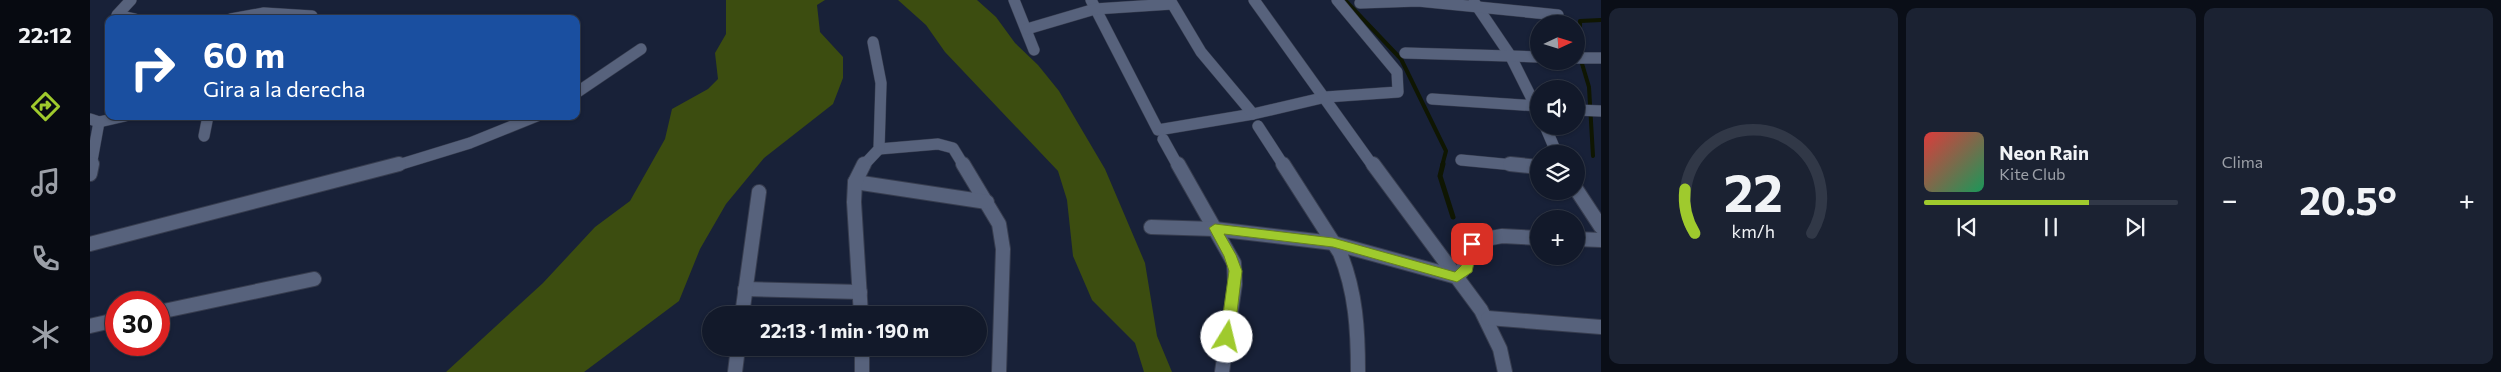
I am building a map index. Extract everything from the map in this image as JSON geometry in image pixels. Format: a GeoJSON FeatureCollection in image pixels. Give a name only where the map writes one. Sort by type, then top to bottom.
{"type":"FeatureCollection","features":[{"type":"Feature","properties":{"kind":"street"},"geometry":{"type":"LineString","coordinates":[[117,15],[131,0]]}},
{"type":"Feature","properties":{"kind":"street"},"geometry":{"type":"LineString","coordinates":[[1014,0],[1034,50]]}},
{"type":"Feature","properties":{"kind":"street"},"geometry":{"type":"LineString","coordinates":[[1254,0],[1326,97],[1414,222],[1474,296],[1488,318],[1500,348],[1505,372]]}},
{"type":"Feature","properties":{"kind":"street"},"geometry":{"type":"LineString","coordinates":[[1093,5],[1158,130],[1255,120],[1326,97],[1398,92],[1397,72],[1337,0]]}},
{"type":"Feature","properties":{"kind":"street"},"geometry":{"type":"LineString","coordinates":[[1360,3],[1418,0],[1475,3],[1558,15]]}},
{"type":"Feature","properties":{"kind":"street"},"geometry":{"type":"LineString","coordinates":[[1027,29],[1093,5],[1171,2],[1201,52],[1255,120],[1340,253],[1352,284],[1358,347],[1358,372]]}},
{"type":"Feature","properties":{"kind":"street"},"geometry":{"type":"LineString","coordinates":[[1475,3],[1510,55],[1530,93]]}},
{"type":"Feature","properties":{"kind":"street"},"geometry":{"type":"LineString","coordinates":[[253,15],[264,13],[296,15]]}},
{"type":"Feature","properties":{"kind":"street"},"geometry":{"type":"LineString","coordinates":[[861,306],[854,202],[855,182],[863,166],[879,149],[881,82],[873,42]]}},
{"type":"Feature","properties":{"kind":"street"},"geometry":{"type":"LineString","coordinates":[[580,90],[641,49]]}},
{"type":"Feature","properties":{"kind":"street"},"geometry":{"type":"LineString","coordinates":[[1405,52],[1530,56]]}},
{"type":"Feature","properties":{"kind":"street"},"geometry":{"type":"LineString","coordinates":[[1585,58],[1601,58]]}},
{"type":"Feature","properties":{"kind":"street"},"geometry":{"type":"LineString","coordinates":[[1432,99],[1530,107]]}},
{"type":"Feature","properties":{"kind":"street"},"geometry":{"type":"LineString","coordinates":[[1585,110],[1601,111]]}},
{"type":"Feature","properties":{"kind":"street"},"geometry":{"type":"LineString","coordinates":[[90,174],[94,120]]}},
{"type":"Feature","properties":{"kind":"street"},"geometry":{"type":"LineString","coordinates":[[204,136],[207,120]]}},
{"type":"Feature","properties":{"kind":"street"},"geometry":{"type":"LineString","coordinates":[[90,247],[409,162],[466,145],[526,120]]}},
{"type":"Feature","properties":{"kind":"street"},"geometry":{"type":"LineString","coordinates":[[1163,139],[1234,263],[1236,277],[1222,372]]}},
{"type":"Feature","properties":{"kind":"street"},"geometry":{"type":"LineString","coordinates":[[879,149],[938,144],[948,146],[957,152],[999,224],[1003,248],[999,372]]}},
{"type":"Feature","properties":{"kind":"street"},"geometry":{"type":"LineString","coordinates":[[1461,160],[1530,166]]}},
{"type":"Feature","properties":{"kind":"street"},"geometry":{"type":"LineString","coordinates":[[855,182],[987,202]]}},
{"type":"Feature","properties":{"kind":"street"},"geometry":{"type":"LineString","coordinates":[[743,306],[757,218],[759,192]]}},
{"type":"Feature","properties":{"kind":"street"},"geometry":{"type":"LineString","coordinates":[[1584,200],[1601,227]]}},
{"type":"Feature","properties":{"kind":"street"},"geometry":{"type":"LineString","coordinates":[[1151,227],[1215,228],[1333,243],[1457,277]]}},
{"type":"Feature","properties":{"kind":"street"},"geometry":{"type":"LineString","coordinates":[[1457,277],[1467,268],[1472,244],[1477,240],[1502,236],[1530,238]]}},
{"type":"Feature","properties":{"kind":"street"},"geometry":{"type":"LineString","coordinates":[[1585,239],[1601,240]]}},
{"type":"Feature","properties":{"kind":"street"},"geometry":{"type":"LineString","coordinates":[[170,310],[314,279]]}},
{"type":"Feature","properties":{"kind":"street"},"geometry":{"type":"LineString","coordinates":[[745,289],[860,292]]}},
{"type":"Feature","properties":{"kind":"street"},"geometry":{"type":"LineString","coordinates":[[1488,318],[1601,327]]}},
{"type":"Feature","properties":{"kind":"street"},"geometry":{"type":"LineString","coordinates":[[90,326],[105,323]]}},
{"type":"Feature","properties":{"kind":"street"},"geometry":{"type":"LineString","coordinates":[[735,372],[737,356]]}},
{"type":"Feature","properties":{"kind":"street"},"geometry":{"type":"LineString","coordinates":[[862,356],[862,372]]}},
{"type":"Feature","properties":{"kind":"green space"},"geometry":{"type":"Polygon","coordinates":[[[726,0],[825,0],[817,5],[820,32],[843,57],[843,78],[833,104],[764,158],[726,204],[700,249],[679,301],[584,372],[446,372],[543,283],[595,227],[630,201],[665,139],[672,109],[708,89],[718,79],[715,53],[726,34],[726,0]]]}},
{"type":"Feature","properties":{"kind":"green space"},"geometry":{"type":"Polygon","coordinates":[[[898,0],[977,0],[996,17],[1015,43],[1038,65],[1059,91],[1105,169],[1145,263],[1157,336],[1172,372],[1144,372],[1135,343],[1092,300],[1073,256],[1067,200],[1058,171],[945,52],[926,25],[898,0]]]}},
{"type":"Feature","properties":{"kind":"waterway"},"geometry":{"type":"LineString","coordinates":[[1345,0],[1401,59],[1446,151],[1442,166]]}},
{"type":"Feature","properties":{"kind":"waterway"},"geometry":{"type":"LineString","coordinates":[[1593,156],[1589,87],[1580,57],[1580,21],[1601,20]]}},
{"type":"Feature","properties":{"kind":"waterway"},"geometry":{"type":"LineString","coordinates":[[1443,164],[1440,176],[1453,217]]}},
{"type":"Feature","properties":{"kind":"route"},"geometry":{"type":"LineString","coordinates":[[1227,337],[1236,277],[1234,263],[1215,228],[1333,243],[1457,277],[1467,268],[1472,244]]}}]}
